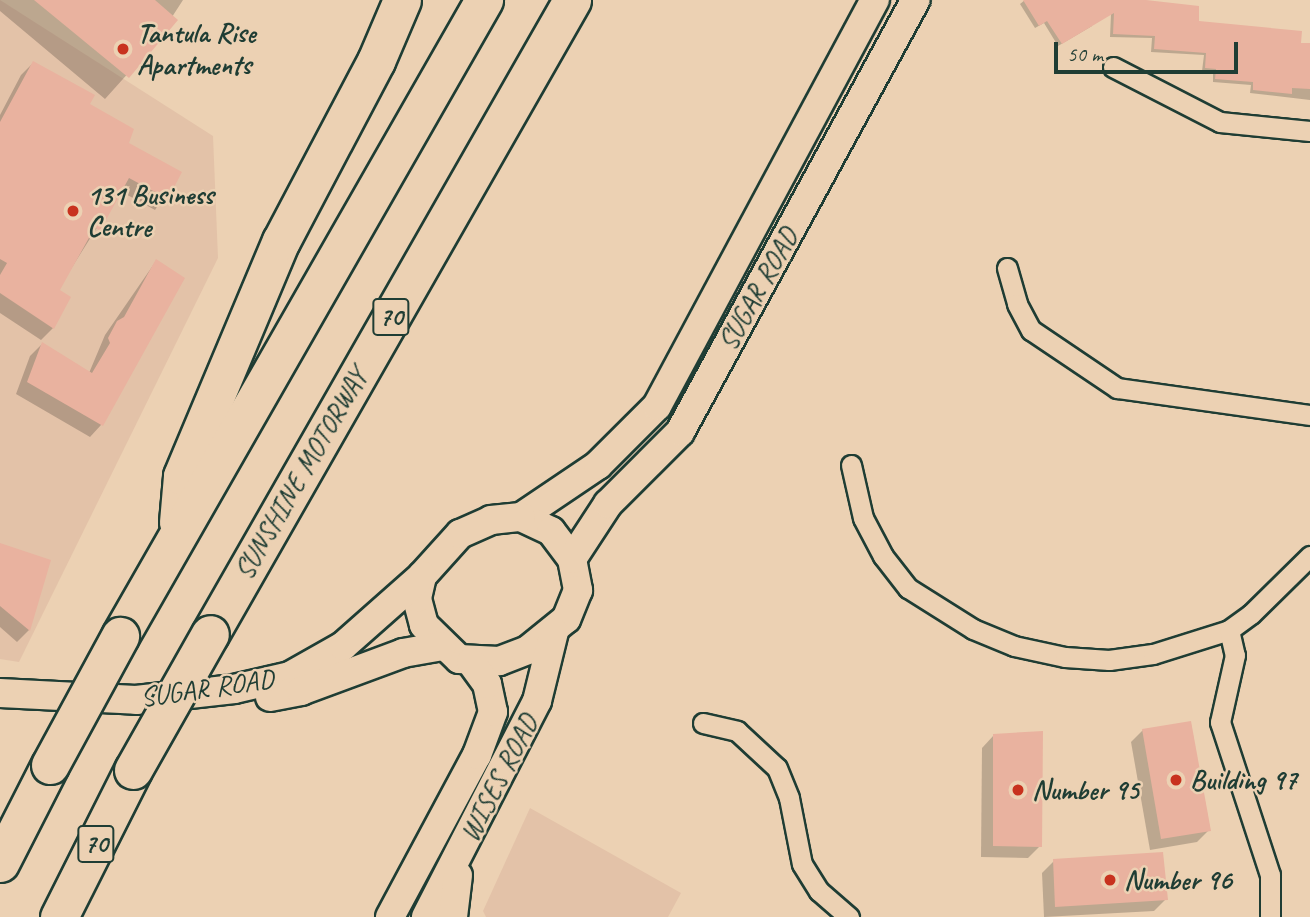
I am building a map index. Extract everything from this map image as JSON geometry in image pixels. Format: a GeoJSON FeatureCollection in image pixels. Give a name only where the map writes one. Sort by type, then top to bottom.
{"type":"FeatureCollection","features":[{"type":"Feature","properties":{"kind":"highway"},"geometry":{"type":"LineString","coordinates":[[177,537],[182,476],[281,241],[376,61],[402,0]]}},
{"type":"Feature","properties":{"kind":"highway"},"geometry":{"type":"LineString","coordinates":[[0,863],[120,636],[484,0]]}},
{"type":"Feature","properties":{"kind":"highway","name":"SUNSHINE MOTORWAY"},"geometry":{"type":"LineString","coordinates":[[60,917],[134,770],[572,0]]}},
{"type":"Feature","properties":{"kind":"main road","name":"SUGAR ROAD"},"geometry":{"type":"LineString","coordinates":[[521,517],[598,466],[657,407],[875,0]]}},
{"type":"Feature","properties":{"kind":"main road","name":"SUGAR ROAD"},"geometry":{"type":"LineString","coordinates":[[572,559],[608,504],[680,432],[916,0]]}},
{"type":"Feature","properties":{"kind":"main road"},"geometry":{"type":"LineString","coordinates":[[521,517],[551,531],[572,559],[578,590],[566,619],[554,632],[528,650],[499,661],[471,662],[441,646],[424,625],[417,598],[422,576],[460,534],[491,520],[521,517]]}},
{"type":"Feature","properties":{"kind":"main road","name":"SUGAR ROAD"},"geometry":{"type":"LineString","coordinates":[[0,693],[136,700],[234,689],[290,676],[343,646],[422,576]]}},
{"type":"Feature","properties":{"kind":"main road","name":"WISES ROAD"},"geometry":{"type":"LineString","coordinates":[[426,917],[537,701],[554,632]]}},
{"type":"Feature","properties":{"kind":"main road"},"geometry":{"type":"LineString","coordinates":[[136,700],[229,706],[301,691],[403,653],[441,646]]}},
{"type":"Feature","properties":{"kind":"main road","name":"WISES ROAD"},"geometry":{"type":"LineString","coordinates":[[390,917],[477,755],[493,712],[487,684],[471,662]]}},
{"type":"Feature","properties":{"kind":"main road"},"geometry":{"type":"LineString","coordinates":[[453,917],[452,900],[465,845]]}},
{"type":"Feature","properties":{"kind":"street"},"geometry":{"type":"LineString","coordinates":[[1113,67],[1220,122],[1310,131]]}},
{"type":"Feature","properties":{"kind":"street"},"geometry":{"type":"LineString","coordinates":[[1007,268],[1017,304],[1031,330],[1117,388],[1310,415]]}},
{"type":"Feature","properties":{"kind":"street"},"geometry":{"type":"LineString","coordinates":[[851,465],[863,518],[883,556],[908,588],[973,629],[1014,646],[1065,657],[1109,660],[1153,654],[1229,630],[1310,556]]}},
{"type":"Feature","properties":{"kind":"street"},"geometry":{"type":"LineString","coordinates":[[1229,630],[1235,654],[1220,722],[1270,875],[1270,917]]}},
{"type":"Feature","properties":{"kind":"street"},"geometry":{"type":"LineString","coordinates":[[704,723],[737,731],[777,768],[789,798],[802,864],[820,891],[849,917]]}},
{"type":"Feature","properties":{"kind":"shaded area"},"geometry":{"type":"Polygon","coordinates":[[[0,0],[213,136],[218,258],[19,662],[0,659],[0,0]]]}},
{"type":"Feature","properties":{"kind":"shaded area"},"geometry":{"type":"Polygon","coordinates":[[[530,808],[681,893],[668,917],[486,917],[483,911],[530,808]]]}},
{"type":"Feature","properties":{"kind":"building","name":"Tantula Rise Apartments"},"geometry":{"type":"Polygon","coordinates":[[[34,0],[155,0],[178,20],[129,78],[34,0]]]}},
{"type":"Feature","properties":{"kind":"building"},"geometry":{"type":"Polygon","coordinates":[[[1023,0],[1146,0],[1199,6],[1199,21],[1302,31],[1301,43],[1310,43],[1310,89],[1292,88],[1292,94],[1253,90],[1253,82],[1215,79],[1216,69],[1205,68],[1206,53],[1154,49],[1155,36],[1113,34],[1114,13],[1062,44],[1047,21],[1039,26],[1023,0]]]}},
{"type":"Feature","properties":{"kind":"building"},"geometry":{"type":"Polygon","coordinates":[[[33,61],[95,95],[90,104],[134,129],[129,143],[182,172],[168,199],[129,178],[100,231],[95,227],[60,290],[71,297],[54,329],[0,293],[0,275],[7,263],[0,259],[0,122],[33,61]]]}},
{"type":"Feature","properties":{"kind":"building"},"geometry":{"type":"Polygon","coordinates":[[[156,259],[185,278],[103,426],[27,382],[42,342],[92,373],[110,343],[108,338],[117,321],[124,317],[156,259]]]}},
{"type":"Feature","properties":{"kind":"building"},"geometry":{"type":"Polygon","coordinates":[[[0,543],[51,560],[30,631],[0,606],[0,543]]]}},
{"type":"Feature","properties":{"kind":"building","name":"Building 97"},"geometry":{"type":"Polygon","coordinates":[[[1191,721],[1211,831],[1161,839],[1142,729],[1191,721]]]}},
{"type":"Feature","properties":{"kind":"building","name":"Number 95"},"geometry":{"type":"Polygon","coordinates":[[[1043,731],[1042,847],[993,846],[993,734],[1043,731]]]}},
{"type":"Feature","properties":{"kind":"building","name":"Number 96"},"geometry":{"type":"Polygon","coordinates":[[[1163,852],[1168,900],[1055,907],[1053,859],[1163,852]]]}},
{"type":"Feature","properties":{"kind":"place","name":"Tantula Rise Apartments"},"geometry":{"type":"Point","coordinates":[123,49]}},
{"type":"Feature","properties":{"kind":"place","name":"131 Business Centre"},"geometry":{"type":"Point","coordinates":[73,211]}},
{"type":"Feature","properties":{"kind":"place","name":"Building 97"},"geometry":{"type":"Point","coordinates":[1176,780]}},
{"type":"Feature","properties":{"kind":"place","name":"Number 95"},"geometry":{"type":"Point","coordinates":[1018,790]}},
{"type":"Feature","properties":{"kind":"place","name":"Number 96"},"geometry":{"type":"Point","coordinates":[1110,880]}}]}
